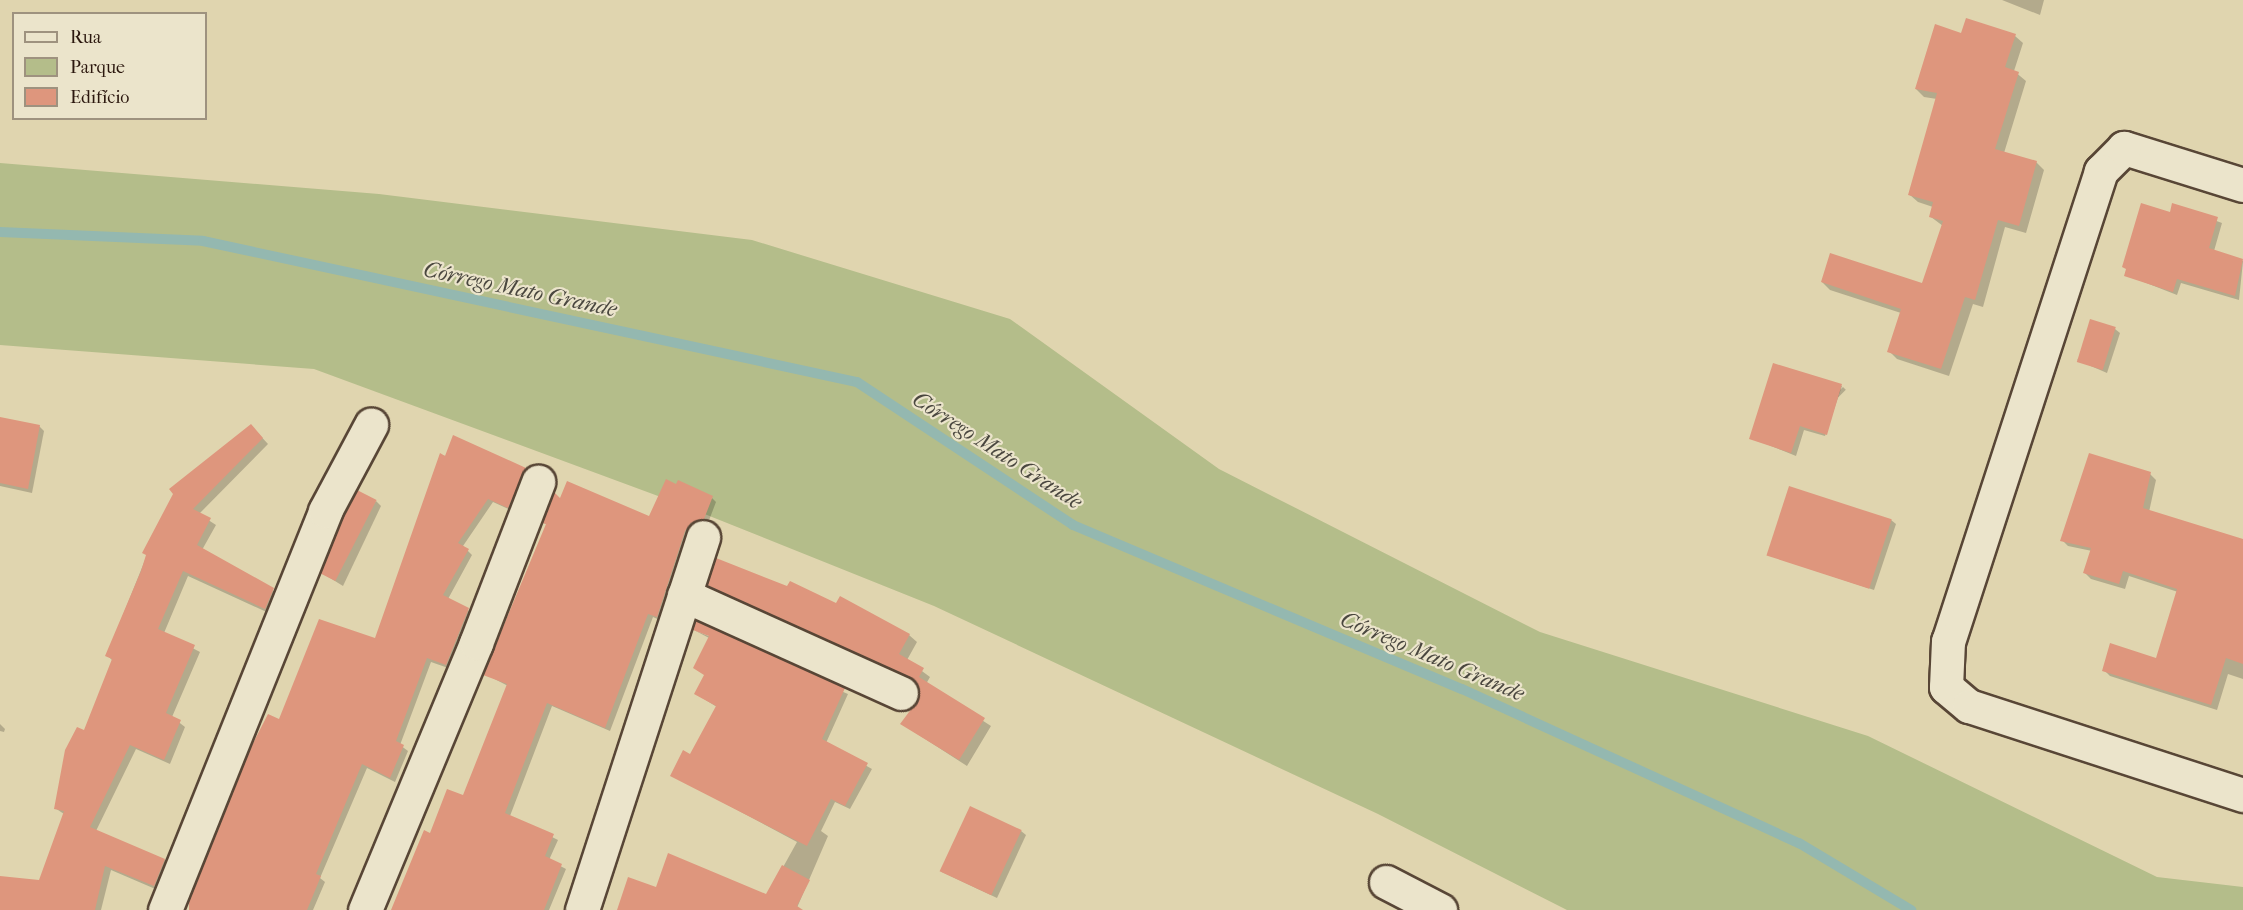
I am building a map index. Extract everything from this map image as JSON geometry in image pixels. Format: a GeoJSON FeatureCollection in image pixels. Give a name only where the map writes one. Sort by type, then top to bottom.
{"type":"FeatureCollection","features":[{"type":"Feature","properties":{"kind":"street"},"geometry":{"type":"LineString","coordinates":[[2243,185],[2124,148],[2101,171],[1948,641],[1946,687],[1969,706],[2243,795]]}},
{"type":"Feature","properties":{"kind":"street"},"geometry":{"type":"LineString","coordinates":[[165,910],[325,512],[371,425]]}},
{"type":"Feature","properties":{"kind":"street"},"geometry":{"type":"LineString","coordinates":[[365,910],[476,643],[538,482]]}},
{"type":"Feature","properties":{"kind":"street"},"geometry":{"type":"LineString","coordinates":[[582,910],[704,537]]}},
{"type":"Feature","properties":{"kind":"street"},"geometry":{"type":"LineString","coordinates":[[684,595],[901,693]]}},
{"type":"Feature","properties":{"kind":"street"},"geometry":{"type":"LineString","coordinates":[[1386,882],[1440,910]]}},
{"type":"Feature","properties":{"kind":"green space"},"geometry":{"type":"Polygon","coordinates":[[[0,163],[379,194],[752,240],[1010,319],[1219,469],[1540,632],[1868,736],[2157,877],[2243,887],[2243,910],[1567,910],[1378,814],[934,606],[677,503],[314,369],[0,345],[0,163]]]}},
{"type":"Feature","properties":{"kind":"building"},"geometry":{"type":"Polygon","coordinates":[[[1966,18],[2016,34],[2005,67],[2019,72],[1995,149],[2037,161],[2019,226],[1998,220],[1975,300],[1965,297],[1941,369],[1887,352],[1901,309],[1821,282],[1830,253],[1922,283],[1943,221],[1929,217],[1933,202],[1908,195],[1937,93],[1915,89],[1935,24],[1961,33],[1966,18]]]}},
{"type":"Feature","properties":{"kind":"building"},"geometry":{"type":"Polygon","coordinates":[[[2141,203],[2170,212],[2172,203],[2218,217],[2209,248],[2243,259],[2235,296],[2177,279],[2173,292],[2124,276],[2126,269],[2122,267],[2141,203]]]}},
{"type":"Feature","properties":{"kind":"building"},"geometry":{"type":"Polygon","coordinates":[[[2090,319],[2116,327],[2103,370],[2077,362],[2090,319]]]}},
{"type":"Feature","properties":{"kind":"building"},"geometry":{"type":"Polygon","coordinates":[[[1773,363],[1842,384],[1827,435],[1800,426],[1791,453],[1749,439],[1773,363]]]}},
{"type":"Feature","properties":{"kind":"building"},"geometry":{"type":"Polygon","coordinates":[[[0,417],[40,425],[28,489],[0,483],[0,417]]]}},
{"type":"Feature","properties":{"kind":"building"},"geometry":{"type":"Polygon","coordinates":[[[251,424],[263,438],[193,509],[211,518],[197,545],[274,588],[265,609],[183,571],[158,629],[195,645],[166,713],[181,720],[164,760],[130,745],[90,827],[165,859],[154,886],[105,866],[95,910],[0,910],[0,876],[39,880],[64,811],[54,809],[65,750],[77,727],[84,730],[112,659],[105,656],[141,571],[146,555],[142,553],[173,494],[169,489],[251,424]]]}},
{"type":"Feature","properties":{"kind":"building"},"geometry":{"type":"Polygon","coordinates":[[[453,435],[526,468],[508,508],[488,499],[458,543],[469,549],[443,595],[469,608],[446,665],[427,658],[396,741],[404,745],[390,778],[362,764],[316,874],[321,876],[307,910],[189,910],[189,901],[247,755],[268,714],[279,719],[319,619],[375,638],[440,453],[445,456],[453,435]]]}},
{"type":"Feature","properties":{"kind":"building"},"geometry":{"type":"Polygon","coordinates":[[[2089,453],[2151,472],[2143,508],[2243,539],[2243,664],[2226,658],[2211,705],[2102,671],[2110,643],[2156,658],[2177,589],[2123,571],[2119,584],[2083,573],[2091,548],[2060,541],[2089,453]]]}},
{"type":"Feature","properties":{"kind":"building"},"geometry":{"type":"Polygon","coordinates":[[[666,479],[676,484],[678,480],[713,496],[704,519],[691,523],[685,531],[657,617],[648,614],[605,728],[547,703],[505,813],[554,834],[545,856],[562,864],[544,910],[391,910],[424,830],[430,833],[447,789],[463,795],[507,684],[483,675],[546,524],[542,523],[554,492],[560,498],[567,481],[649,516],[666,479]]]}},
{"type":"Feature","properties":{"kind":"building"},"geometry":{"type":"Polygon","coordinates":[[[1789,486],[1892,519],[1869,589],[1766,555],[1789,486]]]}},
{"type":"Feature","properties":{"kind":"building"},"geometry":{"type":"Polygon","coordinates":[[[357,490],[377,500],[335,581],[316,571],[357,490]]]}},
{"type":"Feature","properties":{"kind":"building"},"geometry":{"type":"Polygon","coordinates":[[[716,558],[787,586],[790,581],[836,603],[840,596],[910,634],[899,654],[924,668],[919,677],[985,718],[959,760],[900,724],[918,700],[916,682],[707,585],[716,558]]]}},
{"type":"Feature","properties":{"kind":"building"},"geometry":{"type":"Polygon","coordinates":[[[696,621],[845,688],[822,739],[868,763],[845,806],[831,799],[807,846],[670,776],[683,750],[690,754],[716,706],[694,694],[704,675],[693,668],[709,636],[693,630],[696,621]]]}},
{"type":"Feature","properties":{"kind":"building"},"geometry":{"type":"Polygon","coordinates":[[[970,806],[1022,830],[991,895],[940,871],[970,806]]]}},
{"type":"Feature","properties":{"kind":"building"},"geometry":{"type":"Polygon","coordinates":[[[668,853],[766,894],[782,865],[810,880],[797,906],[803,910],[617,910],[628,877],[656,887],[668,853]]]}},
{"type":"Feature","properties":{"kind":"waterway","name":"Córrego Mato Grande"},"geometry":{"type":"LineString","coordinates":[[0,232],[203,241],[857,382],[1073,525],[1462,689],[1799,843],[1911,910]]}}]}
